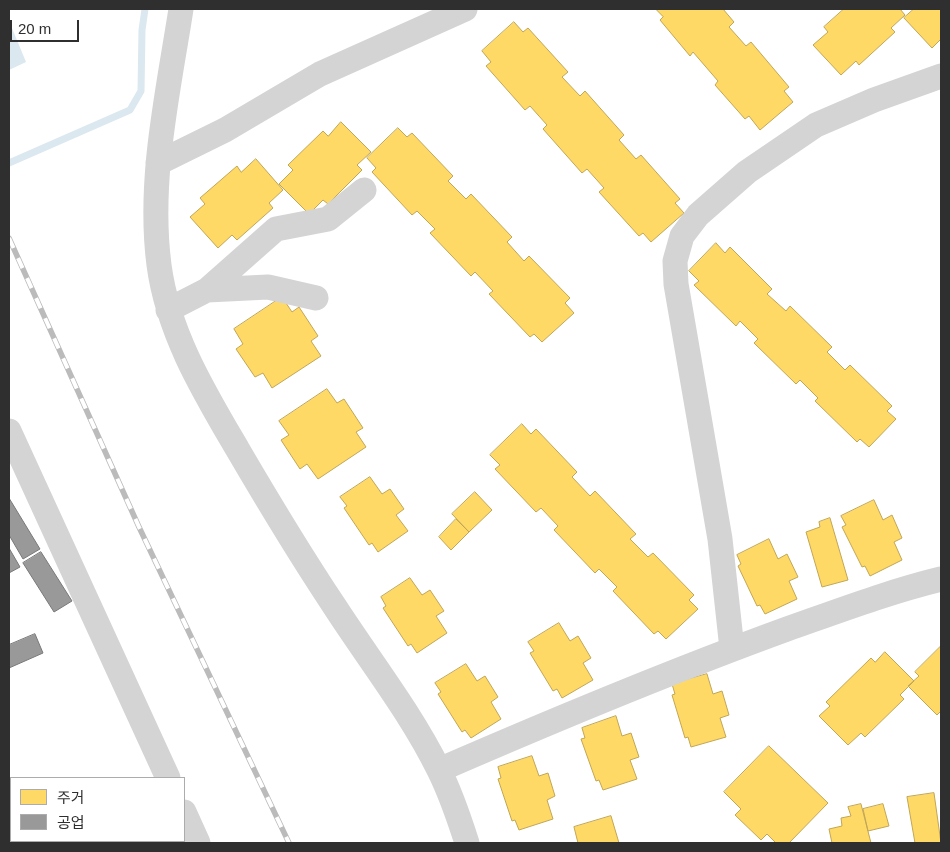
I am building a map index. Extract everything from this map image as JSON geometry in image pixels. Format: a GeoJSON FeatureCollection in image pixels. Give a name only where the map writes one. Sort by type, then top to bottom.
{"type":"FeatureCollection","features":[{"type":"Feature","properties":{"kind":"street"},"geometry":{"type":"LineString","coordinates":[[181,9],[158,163],[156,206],[159,265],[168,310],[190,366],[216,414],[304,561],[418,732],[439,770],[453,801],[467,843]]}},
{"type":"Feature","properties":{"kind":"street"},"geometry":{"type":"LineString","coordinates":[[158,163],[225,130],[320,74],[465,9]]}},
{"type":"Feature","properties":{"kind":"street"},"geometry":{"type":"LineString","coordinates":[[732,649],[720,538],[676,284],[675,261],[682,236],[698,215],[747,172],[816,125],[874,100],[941,76]]}},
{"type":"Feature","properties":{"kind":"street"},"geometry":{"type":"LineString","coordinates":[[168,310],[207,290],[276,229],[328,218],[364,190]]}},
{"type":"Feature","properties":{"kind":"street"},"geometry":{"type":"LineString","coordinates":[[207,290],[268,287],[316,298]]}},
{"type":"Feature","properties":{"kind":"street"},"geometry":{"type":"LineString","coordinates":[[9,431],[168,777]]}},
{"type":"Feature","properties":{"kind":"street"},"geometry":{"type":"LineString","coordinates":[[439,770],[617,693],[732,649],[898,589],[941,578]]}},
{"type":"Feature","properties":{"kind":"street"},"geometry":{"type":"LineString","coordinates":[[185,814],[198,843]]}},
{"type":"Feature","properties":{"kind":"shaded area"},"geometry":{"type":"Polygon","coordinates":[[[9,21],[26,62],[9,70],[9,21]]]}},
{"type":"Feature","properties":{"kind":"building: 주거"},"geometry":{"type":"Polygon","coordinates":[[[656,9],[723,9],[734,22],[729,27],[746,46],[751,42],[789,87],[784,91],[793,102],[760,130],[749,116],[745,119],[715,85],[718,81],[693,52],[690,56],[660,20],[663,17],[656,9]]]}},
{"type":"Feature","properties":{"kind":"building: 주거"},"geometry":{"type":"Polygon","coordinates":[[[844,9],[900,9],[905,15],[891,28],[895,32],[859,65],[856,61],[841,75],[813,45],[828,32],[824,27],[844,9]]]}},
{"type":"Feature","properties":{"kind":"building: 주거"},"geometry":{"type":"Polygon","coordinates":[[[914,9],[941,9],[941,39],[932,48],[904,18],[914,9]]]}},
{"type":"Feature","properties":{"kind":"building: 주거"},"geometry":{"type":"Polygon","coordinates":[[[514,22],[523,32],[528,28],[568,72],[562,77],[580,96],[585,91],[624,135],[619,140],[636,159],[641,155],[680,199],[675,203],[684,213],[651,242],[643,233],[639,236],[599,192],[604,188],[587,169],[582,173],[543,129],[547,125],[530,106],[525,110],[486,66],[491,62],[482,51],[514,22]]]}},
{"type":"Feature","properties":{"kind":"building: 주거"},"geometry":{"type":"Polygon","coordinates":[[[341,122],[371,152],[357,165],[362,170],[328,204],[323,200],[309,214],[279,184],[293,170],[288,165],[323,131],[328,136],[341,122]]]}},
{"type":"Feature","properties":{"kind":"building: 주거"},"geometry":{"type":"Polygon","coordinates":[[[398,128],[407,137],[412,133],[453,176],[448,181],[466,199],[471,194],[512,237],[507,242],[524,261],[529,256],[570,298],[565,303],[574,313],[542,342],[534,334],[530,337],[489,294],[493,291],[475,272],[471,276],[430,233],[435,229],[417,211],[412,215],[372,172],[376,168],[367,158],[398,128]]]}},
{"type":"Feature","properties":{"kind":"building: 주거"},"geometry":{"type":"Polygon","coordinates":[[[256,159],[283,190],[269,203],[273,208],[237,240],[232,235],[218,248],[190,217],[205,204],[200,198],[237,166],[241,172],[256,159]]]}},
{"type":"Feature","properties":{"kind":"building: 주거"},"geometry":{"type":"Polygon","coordinates":[[[716,243],[725,253],[730,247],[772,289],[767,294],[786,311],[790,306],[832,347],[827,352],[845,370],[850,365],[892,406],[887,411],[896,419],[869,447],[860,439],[857,442],[815,401],[818,398],[800,380],[796,384],[754,343],[758,339],[740,321],[736,326],[694,285],[699,281],[689,271],[716,243]]]}},
{"type":"Feature","properties":{"kind":"building: 주거"},"geometry":{"type":"Polygon","coordinates":[[[282,297],[292,312],[299,307],[318,336],[311,341],[321,356],[272,388],[263,373],[255,377],[236,349],[243,344],[234,329],[282,297]]]}},
{"type":"Feature","properties":{"kind":"building: 주거"},"geometry":{"type":"Polygon","coordinates":[[[327,389],[337,403],[344,399],[363,428],[356,432],[366,447],[318,479],[307,464],[300,469],[281,440],[289,435],[279,421],[327,389]]]}},
{"type":"Feature","properties":{"kind":"building: 주거"},"geometry":{"type":"Polygon","coordinates":[[[522,424],[531,434],[536,429],[577,472],[572,477],[590,496],[595,491],[636,534],[630,539],[648,557],[653,553],[694,595],[689,600],[698,609],[666,639],[658,631],[654,634],[613,591],[617,587],[599,569],[595,573],[554,530],[558,526],[541,508],[536,512],[495,469],[500,465],[490,455],[522,424]]]}},
{"type":"Feature","properties":{"kind":"building: 주거"},"geometry":{"type":"Polygon","coordinates":[[[370,477],[382,494],[390,489],[404,509],[396,515],[408,531],[378,552],[372,543],[369,545],[344,508],[347,506],[340,497],[370,477]]]}},
{"type":"Feature","properties":{"kind":"building: 주거"},"geometry":{"type":"Polygon","coordinates":[[[475,492],[492,510],[469,532],[452,514],[475,492]]]}},
{"type":"Feature","properties":{"kind":"building: 주거"},"geometry":{"type":"Polygon","coordinates":[[[874,500],[883,520],[892,515],[902,538],[894,542],[902,560],[870,576],[865,566],[862,567],[842,527],[846,525],[841,516],[874,500]]]}},
{"type":"Feature","properties":{"kind":"building: 주거"},"geometry":{"type":"Polygon","coordinates":[[[830,518],[848,580],[822,587],[806,532],[820,527],[819,522],[830,518]]]}},
{"type":"Feature","properties":{"kind":"building: 주거"},"geometry":{"type":"Polygon","coordinates":[[[456,519],[469,532],[451,550],[439,537],[456,519]]]}},
{"type":"Feature","properties":{"kind":"building: 주거"},"geometry":{"type":"Polygon","coordinates":[[[769,539],[778,559],[787,554],[798,577],[789,581],[797,599],[765,614],[760,605],[757,606],[738,566],[741,564],[737,555],[769,539]]]}},
{"type":"Feature","properties":{"kind":"building: 주거"},"geometry":{"type":"Polygon","coordinates":[[[410,578],[422,595],[430,590],[444,611],[436,616],[447,633],[417,653],[411,644],[408,646],[383,608],[386,606],[381,597],[410,578]]]}},
{"type":"Feature","properties":{"kind":"building: 주거"},"geometry":{"type":"Polygon","coordinates":[[[559,623],[570,641],[578,636],[591,658],[583,663],[593,680],[562,698],[557,689],[553,691],[530,653],[534,651],[528,642],[559,623]]]}},
{"type":"Feature","properties":{"kind":"building: 주거"},"geometry":{"type":"Polygon","coordinates":[[[941,646],[941,711],[937,715],[908,686],[919,676],[915,672],[941,646]]]}},
{"type":"Feature","properties":{"kind":"building: 주거"},"geometry":{"type":"Polygon","coordinates":[[[885,652],[914,681],[900,695],[904,699],[865,737],[861,733],[848,745],[819,716],[830,706],[826,702],[871,658],[875,662],[885,652]]]}},
{"type":"Feature","properties":{"kind":"building: 주거"},"geometry":{"type":"Polygon","coordinates":[[[466,664],[477,681],[485,676],[498,697],[491,702],[501,719],[471,738],[465,730],[462,732],[438,694],[441,692],[435,683],[466,664]]]}},
{"type":"Feature","properties":{"kind":"building: 주거"},"geometry":{"type":"Polygon","coordinates":[[[707,674],[713,694],[722,691],[729,715],[720,718],[726,737],[691,747],[688,737],[685,738],[672,695],[675,694],[672,684],[707,674]]]}},
{"type":"Feature","properties":{"kind":"building: 주거"},"geometry":{"type":"Polygon","coordinates":[[[616,716],[622,736],[631,733],[639,757],[630,760],[637,779],[603,790],[599,780],[596,781],[581,739],[585,738],[582,728],[616,716]]]}},
{"type":"Feature","properties":{"kind":"building: 주거"},"geometry":{"type":"Polygon","coordinates":[[[769,746],[828,803],[789,843],[776,843],[767,834],[761,840],[735,815],[741,809],[724,792],[769,746]]]}},
{"type":"Feature","properties":{"kind":"building: 주거"},"geometry":{"type":"Polygon","coordinates":[[[532,756],[539,776],[548,773],[555,796],[547,800],[553,819],[519,830],[515,820],[512,821],[498,779],[501,778],[498,767],[532,756]]]}},
{"type":"Feature","properties":{"kind":"building: 주거"},"geometry":{"type":"Polygon","coordinates":[[[934,793],[941,843],[915,843],[907,797],[934,793]]]}},
{"type":"Feature","properties":{"kind":"building: 주거"},"geometry":{"type":"Polygon","coordinates":[[[861,804],[871,843],[832,843],[829,829],[842,826],[841,818],[851,816],[848,807],[861,804]]]}},
{"type":"Feature","properties":{"kind":"building: 주거"},"geometry":{"type":"Polygon","coordinates":[[[883,804],[889,826],[868,831],[863,809],[883,804]]]}},
{"type":"Feature","properties":{"kind":"building: 주거"},"geometry":{"type":"Polygon","coordinates":[[[611,816],[619,843],[578,843],[574,827],[611,816]]]}},
{"type":"Feature","properties":{"kind":"building: 공업"},"geometry":{"type":"Polygon","coordinates":[[[9,498],[40,549],[23,559],[9,535],[9,498]]]}},
{"type":"Feature","properties":{"kind":"building: 공업"},"geometry":{"type":"Polygon","coordinates":[[[9,548],[20,567],[9,573],[9,548]]]}},
{"type":"Feature","properties":{"kind":"building: 공업"},"geometry":{"type":"Polygon","coordinates":[[[41,552],[72,601],[54,612],[23,563],[41,552]]]}},
{"type":"Feature","properties":{"kind":"building: 공업"},"geometry":{"type":"Polygon","coordinates":[[[35,634],[43,653],[9,668],[9,645],[35,634]]]}},
{"type":"Feature","properties":{"kind":"building: 공업"},"geometry":{"type":"Polygon","coordinates":[[[9,796],[10,842],[24,842],[9,843],[9,796]]]}},
{"type":"Feature","properties":{"kind":"building: 공업"},"geometry":{"type":"Polygon","coordinates":[[[176,842],[177,843],[131,843],[176,842]]]}},
{"type":"Feature","properties":{"kind":"waterway"},"geometry":{"type":"LineString","coordinates":[[9,163],[130,110],[141,91],[142,30],[145,9]]}},
{"type":"Feature","properties":{"kind":"railway"},"geometry":{"type":"LineString","coordinates":[[9,238],[139,527],[289,843]]}}]}
